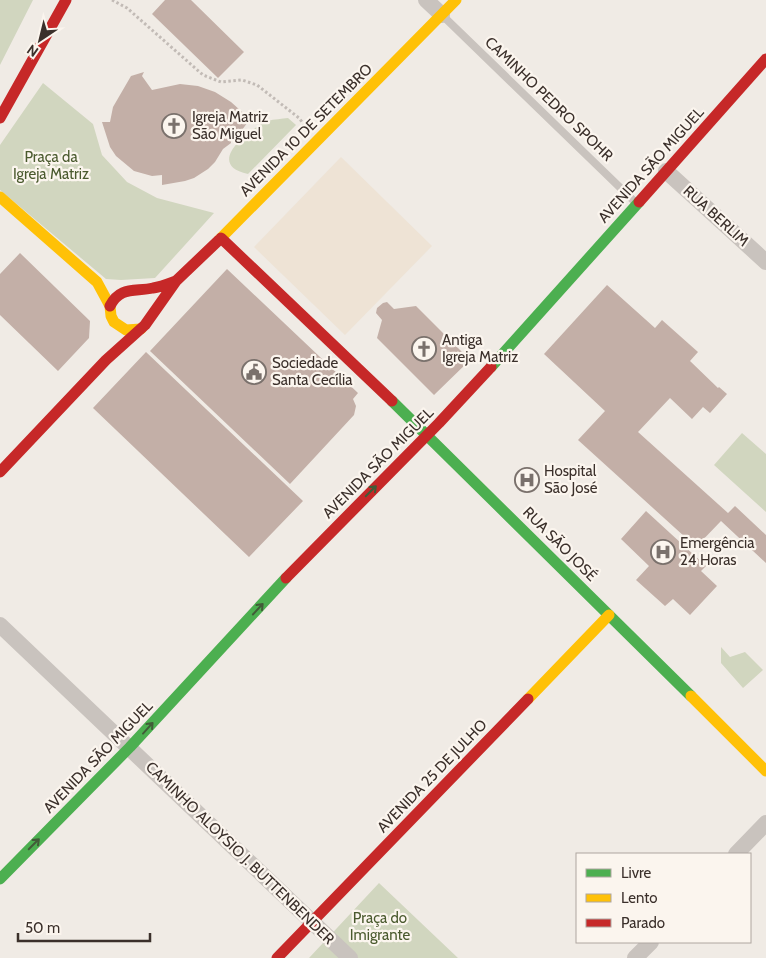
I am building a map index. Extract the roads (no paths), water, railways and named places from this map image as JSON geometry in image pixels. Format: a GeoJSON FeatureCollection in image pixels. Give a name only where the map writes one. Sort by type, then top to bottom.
{"type":"FeatureCollection","features":[{"type":"Feature","properties":{"kind":"main road"},"geometry":{"type":"LineString","coordinates":[[0,118],[66,0]]}},
{"type":"Feature","properties":{"kind":"main road","name":"AVENIDA 10 DE SETEMBRO"},"geometry":{"type":"LineString","coordinates":[[0,472],[106,360],[145,325],[176,281],[221,238],[456,0]]}},
{"type":"Feature","properties":{"kind":"main road","name":"AVENIDA SÃO MIGUEL"},"geometry":{"type":"LineString","coordinates":[[0,879],[130,748],[293,571],[510,347],[766,59]]}},
{"type":"Feature","properties":{"kind":"main road"},"geometry":{"type":"LineString","coordinates":[[0,198],[97,282],[121,292]]}},
{"type":"Feature","properties":{"kind":"main road","name":"RUA SÃO JOSÉ"},"geometry":{"type":"LineString","coordinates":[[221,238],[427,434],[766,771]]}},
{"type":"Feature","properties":{"kind":"main road","name":"AVENIDA 10 DE SETEMBRO"},"geometry":{"type":"LineString","coordinates":[[121,292],[152,288],[176,281]]}},
{"type":"Feature","properties":{"kind":"main road"},"geometry":{"type":"LineString","coordinates":[[97,282],[114,322],[126,330],[145,325],[151,313],[150,305],[146,298],[134,290]]}},
{"type":"Feature","properties":{"kind":"main road"},"geometry":{"type":"LineString","coordinates":[[110,311],[116,295],[121,292]]}},
{"type":"Feature","properties":{"kind":"main road","name":"AVENIDA 10 DE SETEMBRO"},"geometry":{"type":"LineString","coordinates":[[106,360],[113,343],[114,326],[110,311]]}},
{"type":"Feature","properties":{"kind":"main road","name":"AVENIDA 25 DE JULHO"},"geometry":{"type":"LineString","coordinates":[[277,958],[610,615]]}},
{"type":"Feature","properties":{"kind":"street"},"geometry":{"type":"LineString","coordinates":[[426,0],[442,15]]}},
{"type":"Feature","properties":{"kind":"street","name":"RUA BERLIM"},"geometry":{"type":"LineString","coordinates":[[666,171],[766,262]]}},
{"type":"Feature","properties":{"kind":"street","name":"CAMINHO ALOYSIO J. BUTTENBENDER"},"geometry":{"type":"LineString","coordinates":[[0,625],[350,958]]}},
{"type":"Feature","properties":{"kind":"street"},"geometry":{"type":"LineString","coordinates":[[737,853],[766,823]]}},
{"type":"Feature","properties":{"kind":"street"},"geometry":{"type":"LineString","coordinates":[[635,958],[650,943]]}},
{"type":"Feature","properties":{"kind":"lane","name":"CAMINHO PEDRO SPOHR"},"geometry":{"type":"LineString","coordinates":[[442,15],[636,204]]}},
{"type":"Feature","properties":{"kind":"place","name":"Igreja Matriz São Miguel"},"geometry":{"type":"Point","coordinates":[174,126]}},
{"type":"Feature","properties":{"kind":"place","name":"Antiga Igreja Matriz"},"geometry":{"type":"Point","coordinates":[424,349]}},
{"type":"Feature","properties":{"kind":"place","name":"Sociedade Santa Cecília"},"geometry":{"type":"Point","coordinates":[254,372]}},
{"type":"Feature","properties":{"kind":"place","name":"Hospital São José"},"geometry":{"type":"Point","coordinates":[527,480]}},
{"type":"Feature","properties":{"kind":"place","name":"Emergência 24 Horas"},"geometry":{"type":"Point","coordinates":[663,552]}},
{"type":"Feature","properties":{"kind":"park label","name":"Praça da Igreja Matriz"},"geometry":{"type":"Point","coordinates":[51,166]}},
{"type":"Feature","properties":{"kind":"park label","name":"Praça do Imigrante"},"geometry":{"type":"Point","coordinates":[380,926]}}]}
